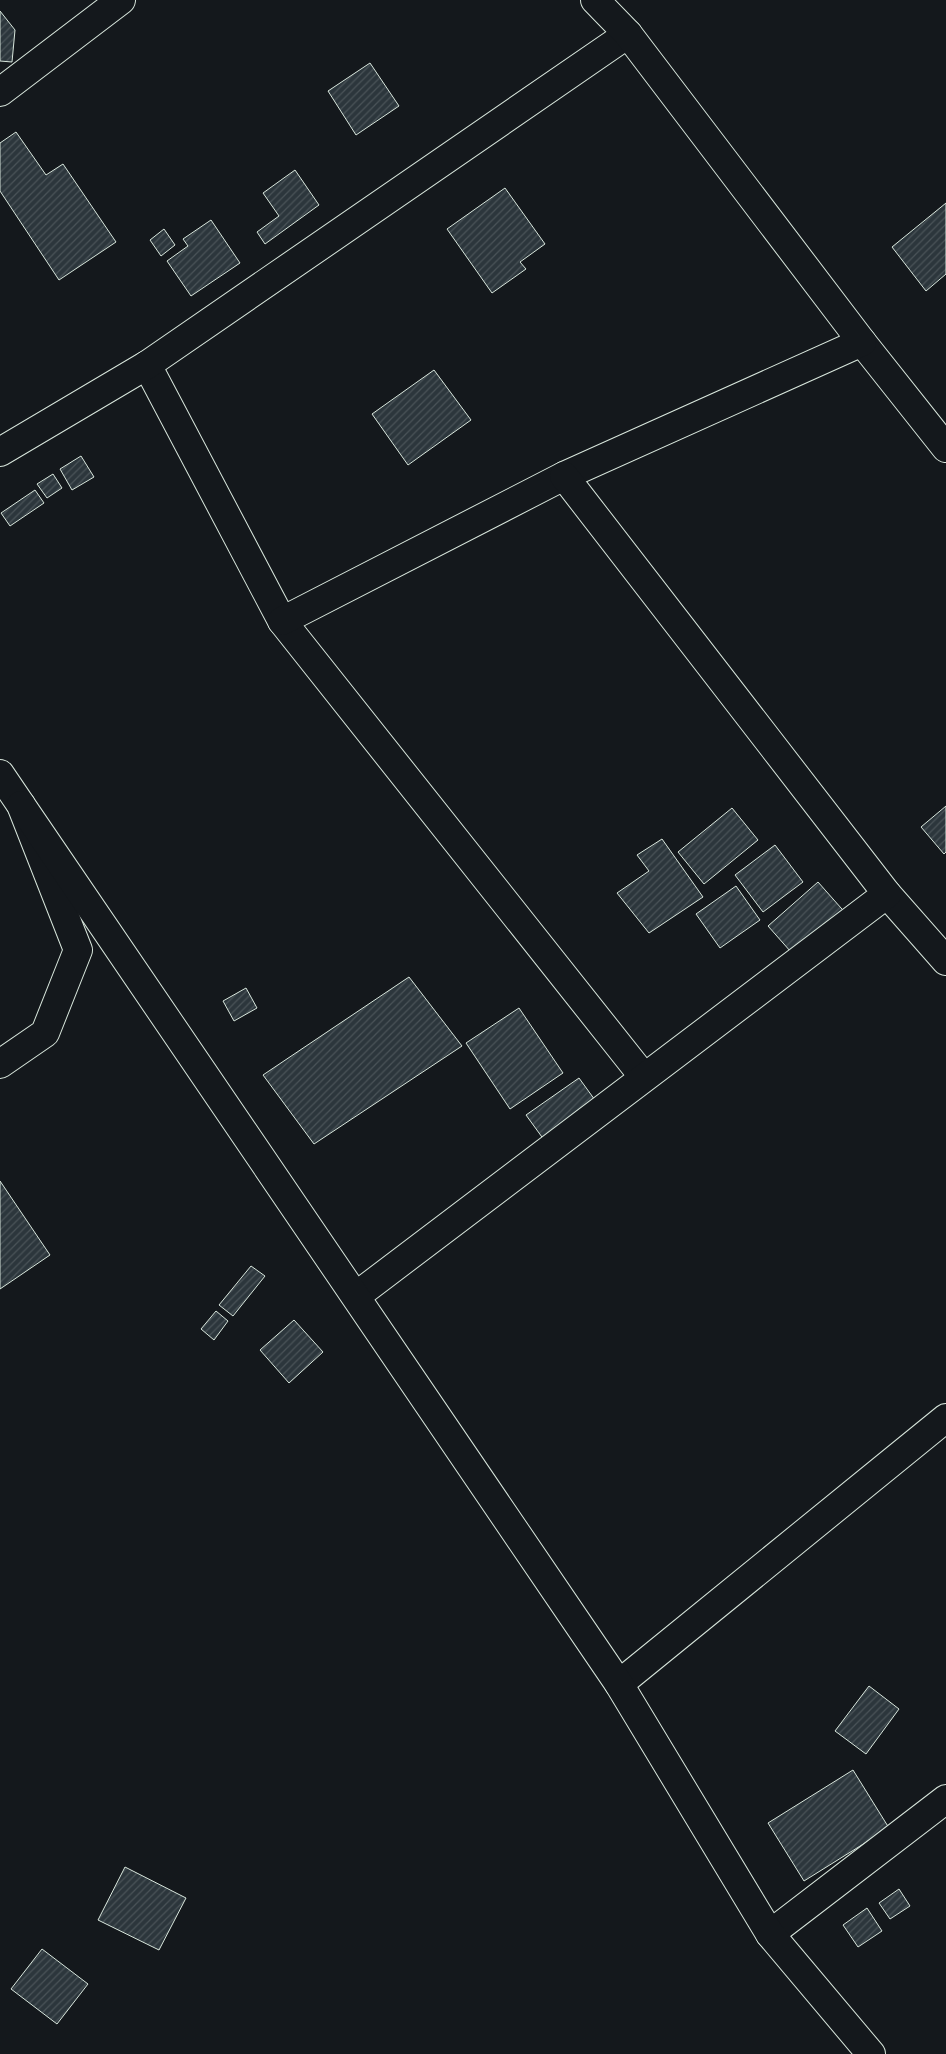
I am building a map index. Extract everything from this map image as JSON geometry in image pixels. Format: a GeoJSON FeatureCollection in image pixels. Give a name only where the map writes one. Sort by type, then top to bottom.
{"type":"FeatureCollection","features":[{"type":"Feature","properties":{"kind":"street"},"geometry":{"type":"LineString","coordinates":[[0,92],[121,0]]}},
{"type":"Feature","properties":{"kind":"street"},"geometry":{"type":"LineString","coordinates":[[594,0],[628,34],[862,342],[946,448]]}},
{"type":"Feature","properties":{"kind":"street"},"geometry":{"type":"LineString","coordinates":[[0,452],[147,365],[628,34]]}},
{"type":"Feature","properties":{"kind":"street"},"geometry":{"type":"LineString","coordinates":[[282,621],[564,476],[862,342]]}},
{"type":"Feature","properties":{"kind":"street"},"geometry":{"type":"LineString","coordinates":[[147,365],[282,621],[644,1076]]}},
{"type":"Feature","properties":{"kind":"street"},"geometry":{"type":"LineString","coordinates":[[564,476],[887,894],[946,961]]}},
{"type":"Feature","properties":{"kind":"street"},"geometry":{"type":"LineString","coordinates":[[0,774],[620,1684],[770,1934],[871,2054]]}},
{"type":"Feature","properties":{"kind":"street"},"geometry":{"type":"LineString","coordinates":[[0,1064],[45,1034],[78,950],[21,805]]}},
{"type":"Feature","properties":{"kind":"street"},"geometry":{"type":"LineString","coordinates":[[356,1296],[644,1076],[887,894]]}},
{"type":"Feature","properties":{"kind":"street"},"geometry":{"type":"LineString","coordinates":[[620,1684],[946,1418]]}},
{"type":"Feature","properties":{"kind":"street"},"geometry":{"type":"LineString","coordinates":[[770,1934],[946,1799]]}},
{"type":"Feature","properties":{"kind":"building"},"geometry":{"type":"Polygon","coordinates":[[[0,11],[15,30],[12,62],[0,61],[0,11]]]}},
{"type":"Feature","properties":{"kind":"building"},"geometry":{"type":"Polygon","coordinates":[[[370,63],[399,106],[356,135],[328,91],[370,63]]]}},
{"type":"Feature","properties":{"kind":"building"},"geometry":{"type":"Polygon","coordinates":[[[16,132],[46,175],[63,164],[116,242],[59,280],[0,191],[0,143],[16,132]]]}},
{"type":"Feature","properties":{"kind":"building"},"geometry":{"type":"Polygon","coordinates":[[[295,170],[319,205],[265,244],[257,232],[279,216],[263,193],[295,170]]]}},
{"type":"Feature","properties":{"kind":"building"},"geometry":{"type":"Polygon","coordinates":[[[505,188],[545,244],[520,262],[526,269],[492,293],[447,229],[505,188]]]}},
{"type":"Feature","properties":{"kind":"building"},"geometry":{"type":"Polygon","coordinates":[[[946,203],[946,274],[926,291],[892,247],[946,203]]]}},
{"type":"Feature","properties":{"kind":"building"},"geometry":{"type":"Polygon","coordinates":[[[211,220],[240,263],[191,296],[167,261],[188,246],[183,239],[211,220]]]}},
{"type":"Feature","properties":{"kind":"building"},"geometry":{"type":"Polygon","coordinates":[[[164,229],[175,245],[161,256],[150,240],[164,229]]]}},
{"type":"Feature","properties":{"kind":"building"},"geometry":{"type":"Polygon","coordinates":[[[434,370],[471,420],[408,465],[372,414],[434,370]]]}},
{"type":"Feature","properties":{"kind":"building"},"geometry":{"type":"Polygon","coordinates":[[[81,456],[94,477],[72,490],[60,469],[81,456]]]}},
{"type":"Feature","properties":{"kind":"building"},"geometry":{"type":"Polygon","coordinates":[[[53,474],[62,488],[47,498],[37,484],[53,474]]]}},
{"type":"Feature","properties":{"kind":"building"},"geometry":{"type":"Polygon","coordinates":[[[35,490],[44,503],[10,526],[1,513],[35,490]]]}},
{"type":"Feature","properties":{"kind":"building"},"geometry":{"type":"Polygon","coordinates":[[[946,806],[946,852],[944,854],[921,827],[946,806]]]}},
{"type":"Feature","properties":{"kind":"building"},"geometry":{"type":"Polygon","coordinates":[[[732,808],[758,840],[704,884],[678,852],[732,808]]]}},
{"type":"Feature","properties":{"kind":"building"},"geometry":{"type":"Polygon","coordinates":[[[662,839],[703,897],[649,933],[617,893],[649,871],[637,855],[662,839]]]}},
{"type":"Feature","properties":{"kind":"building"},"geometry":{"type":"Polygon","coordinates":[[[775,845],[803,882],[763,912],[735,875],[775,845]]]}},
{"type":"Feature","properties":{"kind":"building"},"geometry":{"type":"Polygon","coordinates":[[[818,882],[849,917],[806,969],[768,926],[818,882]]]}},
{"type":"Feature","properties":{"kind":"building"},"geometry":{"type":"Polygon","coordinates":[[[736,886],[760,920],[720,948],[696,914],[736,886]]]}},
{"type":"Feature","properties":{"kind":"building"},"geometry":{"type":"Polygon","coordinates":[[[409,977],[462,1046],[314,1144],[263,1075],[409,977]]]}},
{"type":"Feature","properties":{"kind":"building"},"geometry":{"type":"Polygon","coordinates":[[[246,988],[257,1008],[234,1021],[223,1001],[246,988]]]}},
{"type":"Feature","properties":{"kind":"building"},"geometry":{"type":"Polygon","coordinates":[[[519,1008],[563,1073],[510,1109],[466,1043],[519,1008]]]}},
{"type":"Feature","properties":{"kind":"building"},"geometry":{"type":"Polygon","coordinates":[[[579,1078],[600,1107],[547,1144],[526,1115],[579,1078]]]}},
{"type":"Feature","properties":{"kind":"building"},"geometry":{"type":"Polygon","coordinates":[[[0,1181],[50,1255],[0,1289],[0,1181]]]}},
{"type":"Feature","properties":{"kind":"building"},"geometry":{"type":"Polygon","coordinates":[[[251,1266],[265,1276],[233,1316],[219,1305],[251,1266]]]}},
{"type":"Feature","properties":{"kind":"building"},"geometry":{"type":"Polygon","coordinates":[[[216,1311],[228,1321],[214,1340],[201,1329],[216,1311]]]}},
{"type":"Feature","properties":{"kind":"building"},"geometry":{"type":"Polygon","coordinates":[[[294,1320],[323,1352],[289,1383],[260,1350],[294,1320]]]}},
{"type":"Feature","properties":{"kind":"building"},"geometry":{"type":"Polygon","coordinates":[[[869,1686],[899,1709],[866,1754],[835,1731],[869,1686]]]}},
{"type":"Feature","properties":{"kind":"building"},"geometry":{"type":"Polygon","coordinates":[[[853,1770],[889,1828],[804,1881],[768,1823],[853,1770]]]}},
{"type":"Feature","properties":{"kind":"building"},"geometry":{"type":"Polygon","coordinates":[[[125,1867],[186,1898],[159,1950],[98,1920],[125,1867]]]}},
{"type":"Feature","properties":{"kind":"building"},"geometry":{"type":"Polygon","coordinates":[[[899,1889],[910,1906],[890,1919],[879,1903],[899,1889]]]}},
{"type":"Feature","properties":{"kind":"building"},"geometry":{"type":"Polygon","coordinates":[[[867,1908],[882,1931],[858,1947],[843,1925],[867,1908]]]}},
{"type":"Feature","properties":{"kind":"building"},"geometry":{"type":"Polygon","coordinates":[[[42,1949],[88,1984],[57,2024],[11,1989],[42,1949]]]}}]}
